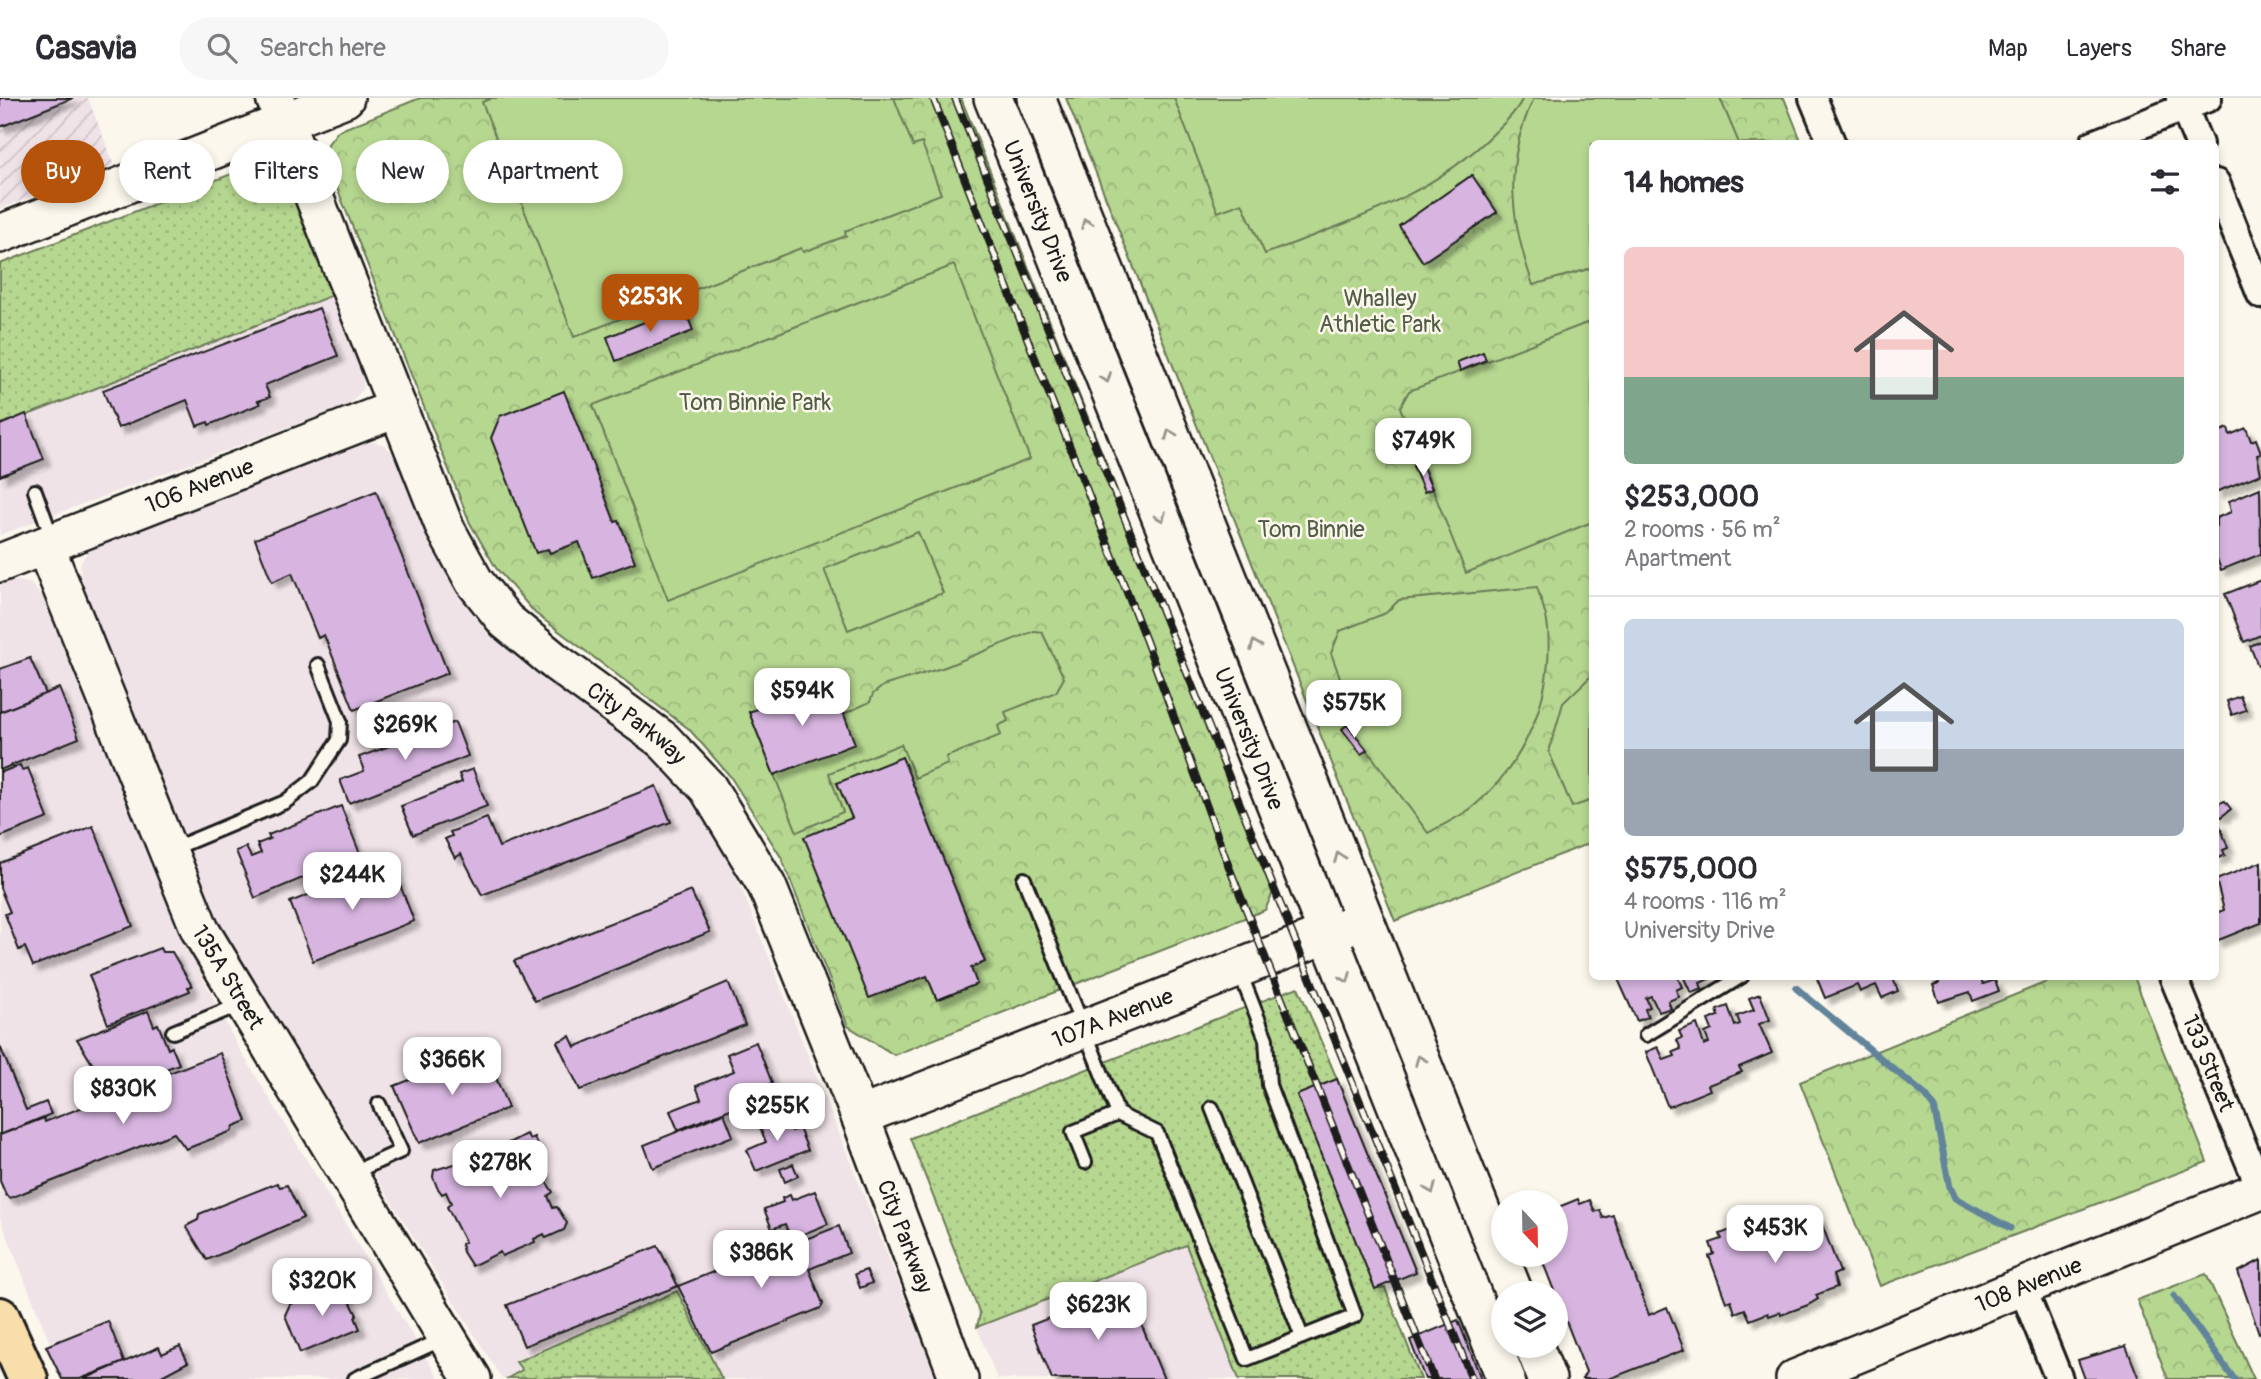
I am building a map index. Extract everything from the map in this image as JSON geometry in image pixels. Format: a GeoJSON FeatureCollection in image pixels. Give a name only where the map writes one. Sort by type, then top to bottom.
{"type":"FeatureCollection","features":[{"type":"Feature","properties":{"kind":"main road"},"geometry":{"type":"LineString","coordinates":[[0,1317],[28,1379]]}},
{"type":"Feature","properties":{"kind":"street"},"geometry":{"type":"LineString","coordinates":[[0,234],[279,110],[345,98]]}},
{"type":"Feature","properties":{"kind":"street","name":"University Drive"},"geometry":{"type":"LineString","coordinates":[[993,98],[1506,1379]]}},
{"type":"Feature","properties":{"kind":"street"},"geometry":{"type":"LineString","coordinates":[[1813,98],[1830,140]]}},
{"type":"Feature","properties":{"kind":"street","name":"University Drive"},"geometry":{"type":"LineString","coordinates":[[1039,99],[1509,1281]]}},
{"type":"Feature","properties":{"kind":"street"},"geometry":{"type":"LineString","coordinates":[[2102,140],[2191,101],[2198,140]]}},
{"type":"Feature","properties":{"kind":"street","name":"City Parkway"},"geometry":{"type":"LineString","coordinates":[[279,110],[445,528],[489,601],[542,652],[663,740],[708,788],[730,820],[767,886],[860,1116],[959,1379]]}},
{"type":"Feature","properties":{"kind":"street"},"geometry":{"type":"LineString","coordinates":[[2219,190],[2261,295]]}},
{"type":"Feature","properties":{"kind":"street","name":"106 Avenue"},"geometry":{"type":"LineString","coordinates":[[0,563],[398,408]]}},
{"type":"Feature","properties":{"kind":"street","name":"135A Street"},"geometry":{"type":"LineString","coordinates":[[49,544],[166,851],[200,930],[472,1379]]}},
{"type":"Feature","properties":{"kind":"street","name":"107A Avenue"},"geometry":{"type":"LineString","coordinates":[[860,1116],[1364,920]]}},
{"type":"Feature","properties":{"kind":"street","name":"133 Street"},"geometry":{"type":"LineString","coordinates":[[2175,980],[2261,1190]]}},
{"type":"Feature","properties":{"kind":"street","name":"108 Avenue"},"geometry":{"type":"LineString","coordinates":[[1795,1379],[2261,1190]]}},
{"type":"Feature","properties":{"kind":"street"},"geometry":{"type":"LineString","coordinates":[[2022,1287],[2059,1379]]}},
{"type":"Feature","properties":{"kind":"street"},"geometry":{"type":"LineString","coordinates":[[1539,1358],[1547,1379]]}},
{"type":"Feature","properties":{"kind":"lane"},"geometry":{"type":"LineString","coordinates":[[35,491],[49,544]]}},
{"type":"Feature","properties":{"kind":"lane"},"geometry":{"type":"LineString","coordinates":[[166,851],[285,802],[312,781],[339,740],[340,721],[317,666]]}},
{"type":"Feature","properties":{"kind":"lane"},"geometry":{"type":"LineString","coordinates":[[1024,879],[1118,1114],[1157,1133],[1247,1359],[1355,1316],[1269,1085],[1266,1039],[1239,969]]}},
{"type":"Feature","properties":{"kind":"lane"},"geometry":{"type":"LineString","coordinates":[[1646,1035],[1735,980]]}},
{"type":"Feature","properties":{"kind":"lane"},"geometry":{"type":"LineString","coordinates":[[173,1032],[243,1003]]}},
{"type":"Feature","properties":{"kind":"lane"},"geometry":{"type":"LineString","coordinates":[[348,1175],[401,1151],[379,1104]]}},
{"type":"Feature","properties":{"kind":"lane"},"geometry":{"type":"LineString","coordinates":[[1212,1108],[1302,1337]]}},
{"type":"Feature","properties":{"kind":"lane"},"geometry":{"type":"LineString","coordinates":[[1085,1162],[1073,1132],[1118,1114]]}},
{"type":"Feature","properties":{"kind":"lane"},"geometry":{"type":"LineString","coordinates":[[355,1379],[446,1337]]}},
{"type":"Feature","properties":{"kind":"shaded area"},"geometry":{"type":"Polygon","coordinates":[[[0,98],[88,98],[104,140],[21,140],[21,201],[0,209],[0,98]]]}},
{"type":"Feature","properties":{"kind":"shaded area"},"geometry":{"type":"Polygon","coordinates":[[[105,142],[114,165],[105,168],[105,142]]]}},
{"type":"Feature","properties":{"kind":"shaded area"},"geometry":{"type":"Polygon","coordinates":[[[333,295],[363,373],[363,389],[350,404],[0,535],[0,426],[333,295]]]}},
{"type":"Feature","properties":{"kind":"shaded area"},"geometry":{"type":"Polygon","coordinates":[[[375,442],[384,445],[396,456],[458,589],[501,640],[554,684],[645,747],[693,798],[723,842],[937,1379],[502,1379],[215,919],[81,584],[80,564],[86,554],[96,547],[356,445],[375,442]]]}},
{"type":"Feature","properties":{"kind":"shaded area"},"geometry":{"type":"Polygon","coordinates":[[[13,580],[30,583],[46,600],[173,919],[236,1043],[439,1379],[69,1379],[55,1356],[0,1218],[0,584],[13,580]]]}},
{"type":"Feature","properties":{"kind":"shaded area"},"geometry":{"type":"Polygon","coordinates":[[[1186,1244],[1239,1379],[997,1379],[977,1327],[1186,1244]]]}},
{"type":"Feature","properties":{"kind":"green space","name":"Tom Binnie Park"},"geometry":{"type":"Polygon","coordinates":[[[420,98],[961,98],[1275,888],[1265,910],[894,1055],[848,1026],[781,857],[730,776],[689,729],[535,613],[496,568],[470,523],[342,200],[342,140],[331,140],[338,131],[420,98]]]}},
{"type":"Feature","properties":{"kind":"green space"},"geometry":{"type":"Polygon","coordinates":[[[492,98],[894,98],[913,146],[922,143],[941,194],[845,231],[846,236],[803,252],[801,248],[574,337],[522,203],[623,203],[623,140],[497,140],[482,102],[492,98]]]}},
{"type":"Feature","properties":{"kind":"green space","name":"Whalley Athletic Park"},"geometry":{"type":"Polygon","coordinates":[[[1066,98],[1784,98],[1801,140],[1589,140],[1589,843],[1395,921],[1066,98]]]}},
{"type":"Feature","properties":{"kind":"green space"},"geometry":{"type":"Polygon","coordinates":[[[1174,98],[1523,98],[1508,120],[1471,154],[1417,190],[1358,218],[1265,254],[1242,203],[1218,212],[1174,98]]]}},
{"type":"Feature","properties":{"kind":"green space"},"geometry":{"type":"Polygon","coordinates":[[[1534,98],[1720,98],[1738,140],[1589,140],[1589,269],[1533,285],[1519,237],[1513,191],[1514,168],[1524,122],[1534,98]]]}},
{"type":"Feature","properties":{"kind":"green space"},"geometry":{"type":"Polygon","coordinates":[[[229,175],[229,203],[295,203],[333,295],[0,426],[0,264],[157,203],[215,203],[215,180],[229,175]]]}},
{"type":"Feature","properties":{"kind":"green space"},"geometry":{"type":"Polygon","coordinates":[[[954,265],[1030,459],[668,600],[593,405],[954,265]]]}},
{"type":"Feature","properties":{"kind":"green space"},"geometry":{"type":"Polygon","coordinates":[[[1589,322],[1589,523],[1466,573],[1400,407],[1409,391],[1589,322]]]}},
{"type":"Feature","properties":{"kind":"green space"},"geometry":{"type":"Polygon","coordinates":[[[918,532],[943,593],[848,630],[824,569],[918,532]]]}},
{"type":"Feature","properties":{"kind":"green space"},"geometry":{"type":"Polygon","coordinates":[[[1537,587],[1547,624],[1546,679],[1540,703],[1522,749],[1492,789],[1469,810],[1428,833],[1348,724],[1349,702],[1331,653],[1340,631],[1386,613],[1399,600],[1537,587]]]}},
{"type":"Feature","properties":{"kind":"green space"},"geometry":{"type":"Polygon","coordinates":[[[1034,631],[1042,632],[1064,678],[1056,692],[1005,712],[1008,721],[998,726],[1001,735],[946,757],[948,764],[915,778],[901,744],[829,773],[843,812],[797,832],[749,712],[831,680],[844,714],[870,702],[873,694],[883,686],[945,667],[1034,631]]]}},
{"type":"Feature","properties":{"kind":"green space"},"geometry":{"type":"Polygon","coordinates":[[[1589,678],[1589,801],[1572,807],[1549,752],[1563,703],[1589,678]]]}},
{"type":"Feature","properties":{"kind":"green space"},"geometry":{"type":"Polygon","coordinates":[[[2052,980],[2135,980],[2207,1162],[1880,1286],[1800,1082],[2052,980]]]}},
{"type":"Feature","properties":{"kind":"green space"},"geometry":{"type":"Polygon","coordinates":[[[1298,987],[1337,1079],[1297,1095],[1375,1288],[1385,1288],[1421,1379],[1239,1379],[1186,1245],[977,1327],[980,1314],[910,1138],[1298,987]]]}},
{"type":"Feature","properties":{"kind":"green space"},"geometry":{"type":"Polygon","coordinates":[[[2206,1274],[2254,1379],[2168,1379],[2137,1300],[2206,1274]]]}},
{"type":"Feature","properties":{"kind":"green space"},"geometry":{"type":"Polygon","coordinates":[[[677,1291],[722,1379],[508,1378],[522,1370],[516,1362],[677,1291]]]}},
{"type":"Feature","properties":{"kind":"building"},"geometry":{"type":"Polygon","coordinates":[[[0,98],[73,98],[0,127],[0,98]]]}},
{"type":"Feature","properties":{"kind":"building"},"geometry":{"type":"Polygon","coordinates":[[[1472,175],[1497,212],[1423,262],[1399,226],[1472,175]]]}},
{"type":"Feature","properties":{"kind":"building"},"geometry":{"type":"Polygon","coordinates":[[[684,306],[693,331],[616,361],[607,337],[684,306]]]}},
{"type":"Feature","properties":{"kind":"building"},"geometry":{"type":"Polygon","coordinates":[[[319,308],[338,356],[265,385],[270,397],[258,401],[260,404],[209,425],[208,422],[197,426],[187,400],[118,428],[103,390],[319,308]]]}},
{"type":"Feature","properties":{"kind":"building"},"geometry":{"type":"Polygon","coordinates":[[[1483,352],[1486,360],[1460,371],[1457,362],[1483,352]]]}},
{"type":"Feature","properties":{"kind":"building"},"geometry":{"type":"Polygon","coordinates":[[[564,391],[615,522],[619,521],[635,562],[593,578],[579,542],[550,553],[548,549],[536,553],[491,438],[500,416],[564,391]]]}},
{"type":"Feature","properties":{"kind":"building"},"geometry":{"type":"Polygon","coordinates":[[[26,414],[44,459],[0,476],[0,425],[26,414]]]}},
{"type":"Feature","properties":{"kind":"building"},"geometry":{"type":"Polygon","coordinates":[[[2228,428],[2230,435],[2246,428],[2251,441],[2256,439],[2261,453],[2257,454],[2261,474],[2219,491],[2219,432],[2228,428]]]}},
{"type":"Feature","properties":{"kind":"building"},"geometry":{"type":"Polygon","coordinates":[[[1421,463],[1432,489],[1424,492],[1413,466],[1421,463]]]}},
{"type":"Feature","properties":{"kind":"building"},"geometry":{"type":"Polygon","coordinates":[[[2260,488],[2261,554],[2221,570],[2219,517],[2231,512],[2229,501],[2260,488]]]}},
{"type":"Feature","properties":{"kind":"building"},"geometry":{"type":"Polygon","coordinates":[[[376,491],[448,673],[354,710],[324,635],[318,638],[292,573],[272,582],[255,539],[376,491]]]}},
{"type":"Feature","properties":{"kind":"building"},"geometry":{"type":"Polygon","coordinates":[[[2261,580],[2261,635],[2244,642],[2225,594],[2261,580]]]}},
{"type":"Feature","properties":{"kind":"building"},"geometry":{"type":"Polygon","coordinates":[[[2261,641],[2261,664],[2258,666],[2250,646],[2261,641]]]}},
{"type":"Feature","properties":{"kind":"building"},"geometry":{"type":"Polygon","coordinates":[[[30,658],[46,694],[0,712],[0,669],[30,658]]]}},
{"type":"Feature","properties":{"kind":"building"},"geometry":{"type":"Polygon","coordinates":[[[831,680],[855,744],[774,775],[749,712],[831,680]]]}},
{"type":"Feature","properties":{"kind":"building"},"geometry":{"type":"Polygon","coordinates":[[[59,688],[79,738],[0,770],[0,712],[59,688]]]}},
{"type":"Feature","properties":{"kind":"building"},"geometry":{"type":"Polygon","coordinates":[[[2240,696],[2246,710],[2232,715],[2227,701],[2240,696]]]}},
{"type":"Feature","properties":{"kind":"building"},"geometry":{"type":"Polygon","coordinates":[[[455,722],[468,756],[349,803],[340,780],[364,771],[359,757],[455,722]]]}},
{"type":"Feature","properties":{"kind":"building"},"geometry":{"type":"Polygon","coordinates":[[[1347,725],[1367,750],[1361,754],[1342,729],[1347,725]]]}},
{"type":"Feature","properties":{"kind":"building"},"geometry":{"type":"Polygon","coordinates":[[[902,757],[985,962],[971,968],[977,984],[937,1000],[927,976],[869,998],[804,837],[852,818],[837,783],[902,757]]]}},
{"type":"Feature","properties":{"kind":"building"},"geometry":{"type":"Polygon","coordinates":[[[20,765],[22,770],[28,768],[48,818],[0,837],[0,770],[2,772],[20,765]]]}},
{"type":"Feature","properties":{"kind":"building"},"geometry":{"type":"Polygon","coordinates":[[[473,769],[487,806],[413,835],[401,806],[462,782],[459,774],[473,769]]]}},
{"type":"Feature","properties":{"kind":"building"},"geometry":{"type":"Polygon","coordinates":[[[656,786],[671,822],[482,895],[461,854],[455,858],[445,839],[452,836],[450,832],[487,818],[499,847],[656,786]]]}},
{"type":"Feature","properties":{"kind":"building"},"geometry":{"type":"Polygon","coordinates":[[[2225,801],[2231,809],[2221,817],[2219,816],[2219,803],[2225,801]]]}},
{"type":"Feature","properties":{"kind":"building"},"geometry":{"type":"Polygon","coordinates":[[[341,806],[360,854],[255,898],[236,851],[246,847],[251,857],[261,853],[257,844],[270,839],[268,835],[341,806]]]}},
{"type":"Feature","properties":{"kind":"building"},"geometry":{"type":"Polygon","coordinates":[[[2219,823],[2228,848],[2223,850],[2225,855],[2219,858],[2219,823]]]}},
{"type":"Feature","properties":{"kind":"building"},"geometry":{"type":"Polygon","coordinates":[[[93,826],[133,926],[33,966],[25,947],[19,950],[5,914],[10,912],[0,888],[0,863],[93,826]]]}},
{"type":"Feature","properties":{"kind":"building"},"geometry":{"type":"Polygon","coordinates":[[[391,862],[414,921],[313,961],[290,902],[391,862]]]}},
{"type":"Feature","properties":{"kind":"building"},"geometry":{"type":"Polygon","coordinates":[[[2261,862],[2261,923],[2219,940],[2219,912],[2224,910],[2219,879],[2261,862]]]}},
{"type":"Feature","properties":{"kind":"building"},"geometry":{"type":"Polygon","coordinates":[[[691,891],[710,932],[535,1001],[514,961],[691,891]]]}},
{"type":"Feature","properties":{"kind":"building"},"geometry":{"type":"Polygon","coordinates":[[[160,948],[162,952],[172,952],[192,986],[188,987],[190,991],[108,1024],[89,975],[160,948]]]}},
{"type":"Feature","properties":{"kind":"building"},"geometry":{"type":"Polygon","coordinates":[[[1618,980],[1679,980],[1682,987],[1676,990],[1679,997],[1668,1001],[1671,1008],[1659,1012],[1651,996],[1646,998],[1650,1007],[1645,1009],[1648,1017],[1637,1021],[1618,980]]]}},
{"type":"Feature","properties":{"kind":"building"},"geometry":{"type":"Polygon","coordinates":[[[1685,980],[1707,980],[1700,983],[1702,989],[1691,993],[1685,980]]]}},
{"type":"Feature","properties":{"kind":"building"},"geometry":{"type":"Polygon","coordinates":[[[1818,980],[1894,980],[1898,991],[1882,998],[1876,985],[1860,992],[1857,985],[1825,998],[1818,980]]]}},
{"type":"Feature","properties":{"kind":"building"},"geometry":{"type":"Polygon","coordinates":[[[1938,980],[1982,980],[1983,984],[1995,980],[1999,991],[1973,1001],[1970,992],[1939,1002],[1933,985],[1939,983],[1938,980]]]}},
{"type":"Feature","properties":{"kind":"building"},"geometry":{"type":"Polygon","coordinates":[[[728,982],[745,1025],[580,1090],[557,1042],[570,1036],[575,1047],[728,982]]]}},
{"type":"Feature","properties":{"kind":"building"},"geometry":{"type":"Polygon","coordinates":[[[1760,994],[1770,1020],[1759,1024],[1772,1053],[1739,1067],[1742,1072],[1708,1085],[1710,1090],[1668,1107],[1646,1052],[1658,1047],[1664,1060],[1675,1056],[1673,1052],[1681,1049],[1677,1040],[1682,1038],[1679,1031],[1697,1024],[1704,1045],[1709,1043],[1705,1033],[1712,1030],[1708,1020],[1719,1016],[1717,1010],[1728,1006],[1735,1026],[1740,1024],[1737,1016],[1754,1010],[1749,998],[1760,994]]]}},
{"type":"Feature","properties":{"kind":"building"},"geometry":{"type":"Polygon","coordinates":[[[148,1011],[154,1026],[158,1024],[168,1049],[172,1047],[179,1064],[109,1091],[77,1039],[148,1011]]]}},
{"type":"Feature","properties":{"kind":"building"},"geometry":{"type":"Polygon","coordinates":[[[756,1042],[772,1083],[744,1094],[748,1102],[678,1130],[670,1111],[701,1099],[696,1086],[734,1071],[727,1054],[756,1042]]]}},
{"type":"Feature","properties":{"kind":"building"},"geometry":{"type":"Polygon","coordinates":[[[0,1046],[26,1110],[46,1102],[51,1114],[0,1135],[0,1046]]]}},
{"type":"Feature","properties":{"kind":"building"},"geometry":{"type":"Polygon","coordinates":[[[489,1049],[492,1059],[489,1060],[508,1108],[419,1143],[394,1086],[489,1049]]]}},
{"type":"Feature","properties":{"kind":"building"},"geometry":{"type":"Polygon","coordinates":[[[220,1053],[247,1121],[234,1126],[232,1131],[186,1149],[174,1133],[10,1198],[6,1195],[0,1181],[0,1135],[44,1118],[45,1122],[220,1053]]]}},
{"type":"Feature","properties":{"kind":"building"},"geometry":{"type":"Polygon","coordinates":[[[1337,1079],[1416,1272],[1375,1289],[1297,1095],[1337,1079]]]}},
{"type":"Feature","properties":{"kind":"building"},"geometry":{"type":"Polygon","coordinates":[[[724,1113],[733,1136],[653,1168],[644,1145],[724,1113]]]}},
{"type":"Feature","properties":{"kind":"building"},"geometry":{"type":"Polygon","coordinates":[[[784,1113],[792,1131],[799,1128],[808,1150],[756,1171],[747,1150],[766,1142],[758,1123],[784,1113]]]}},
{"type":"Feature","properties":{"kind":"building"},"geometry":{"type":"Polygon","coordinates":[[[526,1134],[530,1139],[534,1137],[538,1147],[534,1148],[538,1156],[533,1158],[538,1170],[544,1169],[548,1179],[545,1180],[553,1192],[548,1196],[553,1208],[557,1207],[567,1223],[564,1230],[546,1238],[544,1234],[534,1239],[535,1242],[502,1256],[500,1252],[472,1266],[463,1252],[461,1244],[465,1242],[447,1207],[451,1203],[446,1192],[442,1194],[437,1187],[433,1177],[434,1170],[465,1161],[463,1158],[497,1144],[499,1148],[526,1134]]]}},
{"type":"Feature","properties":{"kind":"building"},"geometry":{"type":"Polygon","coordinates":[[[793,1164],[798,1176],[785,1182],[780,1169],[793,1164]]]}},
{"type":"Feature","properties":{"kind":"building"},"geometry":{"type":"Polygon","coordinates":[[[277,1183],[280,1187],[287,1185],[303,1218],[207,1260],[186,1226],[198,1220],[199,1214],[277,1183]]]}},
{"type":"Feature","properties":{"kind":"building"},"geometry":{"type":"Polygon","coordinates":[[[815,1191],[828,1224],[791,1239],[785,1224],[772,1229],[764,1209],[783,1202],[782,1198],[790,1195],[792,1200],[815,1191]]]}},
{"type":"Feature","properties":{"kind":"building"},"geometry":{"type":"Polygon","coordinates":[[[1578,1199],[1580,1204],[1590,1200],[1595,1212],[1600,1210],[1603,1218],[1613,1215],[1649,1315],[1667,1307],[1684,1350],[1609,1379],[1582,1379],[1586,1372],[1568,1326],[1568,1281],[1550,1281],[1545,1267],[1568,1267],[1568,1203],[1578,1199]]]}},
{"type":"Feature","properties":{"kind":"building"},"geometry":{"type":"Polygon","coordinates":[[[1807,1209],[1811,1220],[1819,1217],[1840,1272],[1833,1275],[1837,1287],[1816,1295],[1818,1299],[1808,1305],[1781,1315],[1780,1312],[1769,1316],[1768,1313],[1750,1320],[1745,1309],[1735,1313],[1731,1300],[1726,1302],[1709,1256],[1714,1254],[1710,1243],[1722,1239],[1720,1234],[1741,1226],[1742,1229],[1807,1209]]]}},
{"type":"Feature","properties":{"kind":"building"},"geometry":{"type":"Polygon","coordinates":[[[839,1226],[849,1253],[809,1269],[823,1304],[821,1308],[711,1352],[678,1286],[795,1239],[796,1243],[839,1226]]]}},
{"type":"Feature","properties":{"kind":"building"},"geometry":{"type":"Polygon","coordinates":[[[658,1246],[678,1286],[524,1346],[507,1305],[658,1246]]]}},
{"type":"Feature","properties":{"kind":"building"},"geometry":{"type":"Polygon","coordinates":[[[2261,1260],[2261,1332],[2259,1333],[2238,1272],[2261,1260]]]}},
{"type":"Feature","properties":{"kind":"building"},"geometry":{"type":"Polygon","coordinates":[[[866,1270],[872,1283],[860,1288],[855,1274],[866,1270]]]}},
{"type":"Feature","properties":{"kind":"building"},"geometry":{"type":"Polygon","coordinates":[[[341,1283],[357,1315],[355,1317],[360,1329],[300,1353],[285,1315],[290,1304],[341,1283]]]}},
{"type":"Feature","properties":{"kind":"building"},"geometry":{"type":"Polygon","coordinates":[[[1126,1288],[1164,1379],[1052,1379],[1031,1325],[1126,1288]]]}},
{"type":"Feature","properties":{"kind":"building"},"geometry":{"type":"Polygon","coordinates":[[[1458,1320],[1481,1379],[1425,1379],[1410,1340],[1458,1320]]]}},
{"type":"Feature","properties":{"kind":"building"},"geometry":{"type":"Polygon","coordinates":[[[108,1321],[124,1362],[80,1379],[62,1379],[46,1346],[108,1321]]]}},
{"type":"Feature","properties":{"kind":"building"},"geometry":{"type":"Polygon","coordinates":[[[180,1346],[188,1362],[156,1379],[84,1379],[159,1347],[162,1354],[180,1346]]]}},
{"type":"Feature","properties":{"kind":"building"},"geometry":{"type":"Polygon","coordinates":[[[2126,1346],[2139,1379],[2085,1379],[2078,1360],[2126,1346]]]}},
{"type":"Feature","properties":{"kind":"waterway"},"geometry":{"type":"LineString","coordinates":[[1796,988],[1926,1096],[1934,1107],[1950,1187],[1955,1198],[2010,1228]]}},
{"type":"Feature","properties":{"kind":"waterway"},"geometry":{"type":"LineString","coordinates":[[2174,1296],[2234,1379]]}},
{"type":"Feature","properties":{"kind":"railway"},"geometry":{"type":"LineString","coordinates":[[933,98],[1146,641],[1229,867],[1434,1379]]}},
{"type":"Feature","properties":{"kind":"railway"},"geometry":{"type":"LineString","coordinates":[[955,98],[1472,1379]]}},
{"type":"Feature","properties":{"kind":"park label","name":"Tom Binnie"},"geometry":{"type":"Point","coordinates":[1311,529]}}]}
